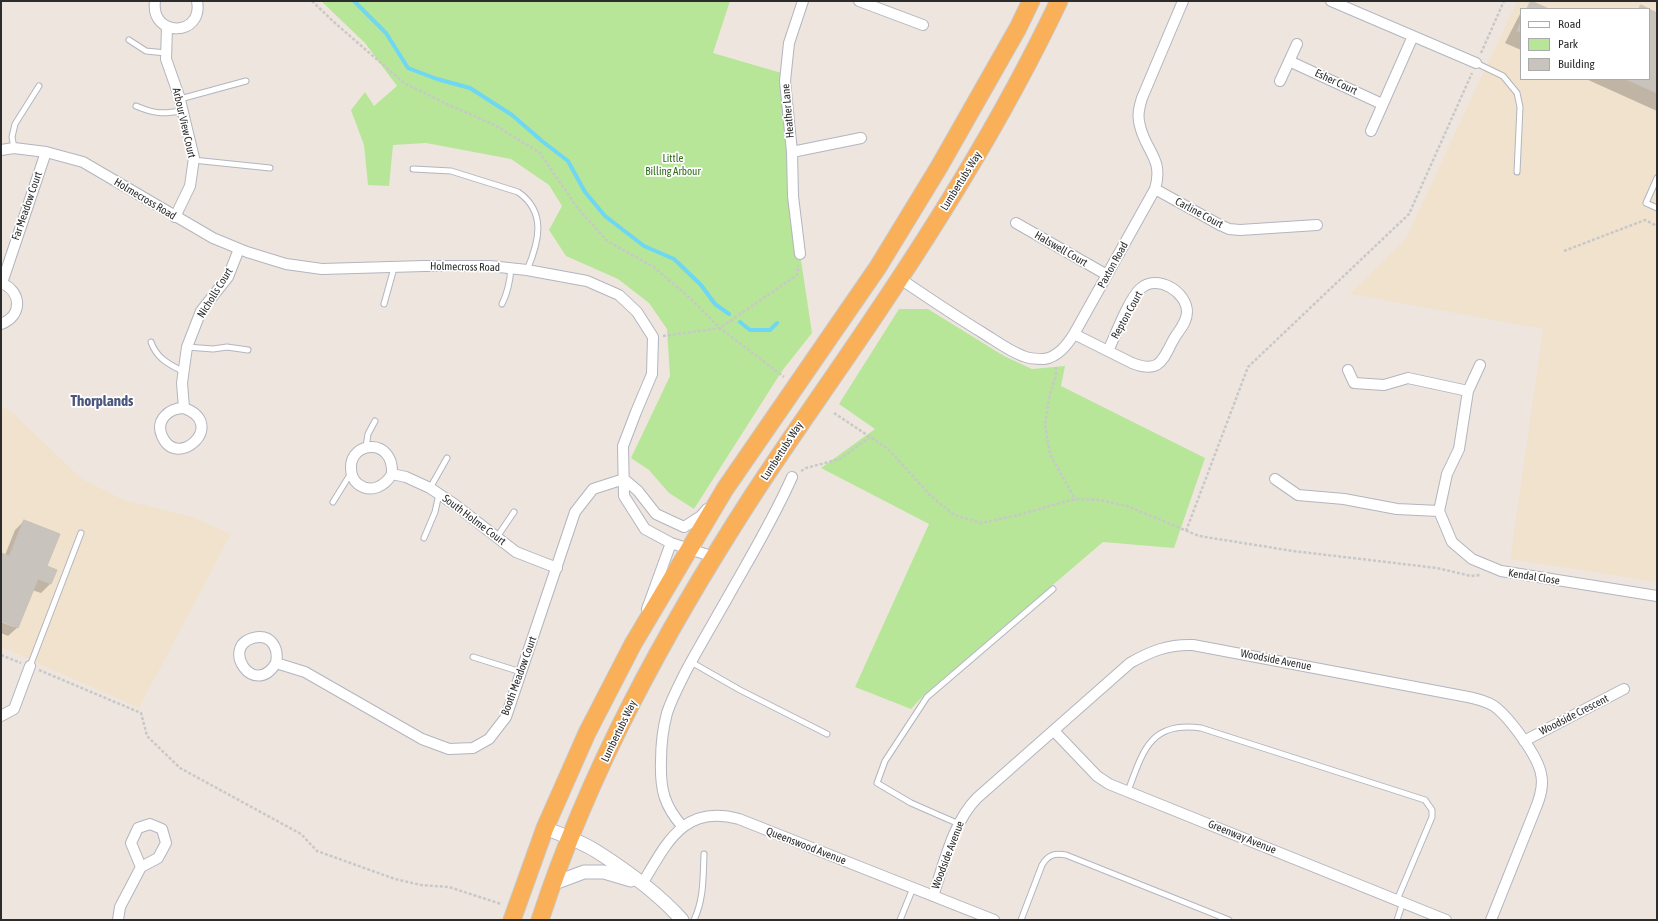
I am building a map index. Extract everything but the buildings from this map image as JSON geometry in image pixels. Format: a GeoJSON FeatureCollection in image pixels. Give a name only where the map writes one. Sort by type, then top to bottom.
{"type":"FeatureCollection","features":[{"type":"Feature","properties":{"kind":"highway"},"geometry":{"type":"LineString","coordinates":[[512,920],[546,828],[587,733],[633,644],[725,488],[878,267],[939,168],[1014,35],[1031,1]]}},
{"type":"Feature","properties":{"kind":"highway","name":"Lumbertubs Way"},"geometry":{"type":"LineString","coordinates":[[540,920],[570,838],[615,735],[656,658],[714,557],[808,412],[853,348],[899,278],[968,170],[1040,41],[1059,1]]}},
{"type":"Feature","properties":{"kind":"street"},"geometry":{"type":"LineString","coordinates":[[156,1],[154,9],[156,16],[166,27],[173,29],[181,29],[188,26],[196,15],[198,7],[197,1]]}},
{"type":"Feature","properties":{"kind":"street","name":"Heather Lane"},"geometry":{"type":"LineString","coordinates":[[800,254],[793,196],[792,152],[785,81],[789,43],[803,1]]}},
{"type":"Feature","properties":{"kind":"street"},"geometry":{"type":"LineString","coordinates":[[859,1],[923,25]]}},
{"type":"Feature","properties":{"kind":"street","name":"Paxton Road"},"geometry":{"type":"LineString","coordinates":[[899,278],[1023,357],[1044,359],[1056,354],[1068,344],[1155,189],[1158,179],[1156,162],[1140,127],[1139,109],[1142,98],[1183,1]]}},
{"type":"Feature","properties":{"kind":"street"},"geometry":{"type":"LineString","coordinates":[[1331,1],[1476,64]]}},
{"type":"Feature","properties":{"kind":"street","name":"Arbour View Court"},"geometry":{"type":"LineString","coordinates":[[166,27],[166,59],[180,99],[193,160],[190,186],[175,217]]}},
{"type":"Feature","properties":{"kind":"street"},"geometry":{"type":"LineString","coordinates":[[1371,131],[1413,36]]}},
{"type":"Feature","properties":{"kind":"street"},"geometry":{"type":"LineString","coordinates":[[1280,82],[1297,44]]}},
{"type":"Feature","properties":{"kind":"street","name":"Esher Court"},"geometry":{"type":"LineString","coordinates":[[1290,61],[1382,104]]}},
{"type":"Feature","properties":{"kind":"street","name":"Heather Lane"},"geometry":{"type":"LineString","coordinates":[[792,152],[860,138]]}},
{"type":"Feature","properties":{"kind":"street","name":"Holmecross Road"},"geometry":{"type":"LineString","coordinates":[[1,150],[14,148],[46,152],[83,162],[213,238],[239,249],[286,264],[322,269],[490,266],[527,270],[587,281],[619,295],[637,312],[653,337]]}},
{"type":"Feature","properties":{"kind":"street","name":"Far Meadow Court"},"geometry":{"type":"LineString","coordinates":[[1,324],[12,317],[17,305],[17,298],[14,291],[1,283],[46,152]]}},
{"type":"Feature","properties":{"kind":"street","name":"Carline Court"},"geometry":{"type":"LineString","coordinates":[[1155,189],[1220,225],[1229,228],[1240,230],[1317,225]]}},
{"type":"Feature","properties":{"kind":"street","name":"Halswell Court"},"geometry":{"type":"LineString","coordinates":[[1016,223],[1106,275]]}},
{"type":"Feature","properties":{"kind":"street","name":"Nicholls Court"},"geometry":{"type":"LineString","coordinates":[[184,408],[182,383],[187,347],[201,311],[228,277],[239,249]]}},
{"type":"Feature","properties":{"kind":"street","name":"Repton Court"},"geometry":{"type":"LineString","coordinates":[[1074,334],[1108,351],[1139,366],[1154,367],[1164,360],[1174,339],[1185,322],[1187,310],[1182,297],[1178,292],[1160,283],[1147,284],[1141,288],[1132,300],[1108,351]]}},
{"type":"Feature","properties":{"kind":"street"},"geometry":{"type":"LineString","coordinates":[[653,337],[652,374],[623,446],[624,496],[645,529],[671,544],[714,557]]}},
{"type":"Feature","properties":{"kind":"street"},"geometry":{"type":"LineString","coordinates":[[1275,479],[1298,495],[1344,499],[1396,509],[1439,511],[1447,474],[1459,449],[1468,391],[1480,365]]}},
{"type":"Feature","properties":{"kind":"street"},"geometry":{"type":"LineString","coordinates":[[1348,370],[1354,383],[1384,385],[1408,378],[1468,391]]}},
{"type":"Feature","properties":{"kind":"street"},"geometry":{"type":"LineString","coordinates":[[177,408],[184,408],[196,415],[200,421],[201,432],[194,444],[188,448],[175,448],[164,440],[161,433],[161,422],[170,411],[177,408]]}},
{"type":"Feature","properties":{"kind":"street"},"geometry":{"type":"LineString","coordinates":[[366,447],[374,447],[385,452],[390,458],[392,474],[383,486],[366,488],[359,485],[354,480],[351,473],[350,466],[354,455],[366,447]]}},
{"type":"Feature","properties":{"kind":"street","name":"South Holme Court"},"geometry":{"type":"LineString","coordinates":[[392,474],[406,477],[430,488],[516,552],[557,568]]}},
{"type":"Feature","properties":{"kind":"street","name":"Lumbertubs Way"},"geometry":{"type":"LineString","coordinates":[[683,827],[674,817],[663,796],[661,782],[661,751],[667,712],[674,694],[691,662],[775,514],[792,477]]}},
{"type":"Feature","properties":{"kind":"street"},"geometry":{"type":"LineString","coordinates":[[624,479],[638,491],[656,514],[684,527],[701,516],[725,488]]}},
{"type":"Feature","properties":{"kind":"street","name":"Booth Meadow Court"},"geometry":{"type":"LineString","coordinates":[[276,664],[305,672],[422,739],[449,749],[473,748],[489,739],[506,717],[575,512],[593,489],[624,479]]}},
{"type":"Feature","properties":{"kind":"street","name":"Kendal Close"},"geometry":{"type":"LineString","coordinates":[[1439,511],[1452,542],[1472,559],[1500,572],[1657,596]]}},
{"type":"Feature","properties":{"kind":"street"},"geometry":{"type":"LineString","coordinates":[[633,644],[671,544]]}},
{"type":"Feature","properties":{"kind":"street","name":"Woodside Avenue"},"geometry":{"type":"LineString","coordinates":[[933,896],[959,824],[970,806],[977,798],[1130,663],[1150,651],[1187,644],[1478,699],[1499,710],[1524,741],[1539,765],[1542,775],[1540,796],[1491,920]]}},
{"type":"Feature","properties":{"kind":"street"},"geometry":{"type":"LineString","coordinates":[[1,716],[14,709],[30,666]]}},
{"type":"Feature","properties":{"kind":"street","name":"Woodside Crescent"},"geometry":{"type":"LineString","coordinates":[[1524,741],[1624,689]]}},
{"type":"Feature","properties":{"kind":"street","name":"Greenway Avenue"},"geometry":{"type":"LineString","coordinates":[[1054,731],[1097,776],[1109,784],[1446,920]]}},
{"type":"Feature","properties":{"kind":"street","name":"Queenswood Avenue"},"geometry":{"type":"LineString","coordinates":[[642,884],[669,841],[683,827],[697,819],[707,816],[728,816],[739,819],[994,920]]}},
{"type":"Feature","properties":{"kind":"street"},"geometry":{"type":"LineString","coordinates":[[546,828],[595,850],[642,884],[665,903],[682,920]]}},
{"type":"Feature","properties":{"kind":"street"},"geometry":{"type":"LineString","coordinates":[[118,920],[120,908],[141,866]]}},
{"type":"Feature","properties":{"kind":"street"},"geometry":{"type":"LineString","coordinates":[[552,884],[584,872],[604,872],[642,884]]}},
{"type":"Feature","properties":{"kind":"lane"},"geometry":{"type":"LineString","coordinates":[[129,40],[146,51],[166,53]]}},
{"type":"Feature","properties":{"kind":"lane"},"geometry":{"type":"LineString","coordinates":[[1476,64],[1503,76],[1516,94],[1520,108],[1517,172]]}},
{"type":"Feature","properties":{"kind":"lane"},"geometry":{"type":"LineString","coordinates":[[180,99],[246,81]]}},
{"type":"Feature","properties":{"kind":"lane"},"geometry":{"type":"LineString","coordinates":[[14,148],[12,137],[15,124],[39,86]]}},
{"type":"Feature","properties":{"kind":"lane"},"geometry":{"type":"LineString","coordinates":[[136,106],[162,114],[182,111]]}},
{"type":"Feature","properties":{"kind":"lane"},"geometry":{"type":"LineString","coordinates":[[193,160],[270,168]]}},
{"type":"Feature","properties":{"kind":"lane"},"geometry":{"type":"LineString","coordinates":[[413,169],[451,171],[518,192],[526,198],[535,208],[539,220],[534,251],[527,270]]}},
{"type":"Feature","properties":{"kind":"lane"},"geometry":{"type":"LineString","coordinates":[[1657,178],[1646,204],[1657,208]]}},
{"type":"Feature","properties":{"kind":"lane"},"geometry":{"type":"LineString","coordinates":[[384,304],[394,268]]}},
{"type":"Feature","properties":{"kind":"lane"},"geometry":{"type":"LineString","coordinates":[[502,304],[510,286],[511,268]]}},
{"type":"Feature","properties":{"kind":"lane"},"geometry":{"type":"LineString","coordinates":[[151,342],[154,351],[159,356],[184,372]]}},
{"type":"Feature","properties":{"kind":"lane"},"geometry":{"type":"LineString","coordinates":[[187,347],[212,349],[227,347],[248,350]]}},
{"type":"Feature","properties":{"kind":"lane"},"geometry":{"type":"LineString","coordinates":[[366,447],[368,434],[375,421]]}},
{"type":"Feature","properties":{"kind":"lane"},"geometry":{"type":"LineString","coordinates":[[430,488],[446,458]]}},
{"type":"Feature","properties":{"kind":"lane"},"geometry":{"type":"LineString","coordinates":[[333,502],[351,473]]}},
{"type":"Feature","properties":{"kind":"lane"},"geometry":{"type":"LineString","coordinates":[[424,538],[439,494]]}},
{"type":"Feature","properties":{"kind":"lane"},"geometry":{"type":"LineString","coordinates":[[497,537],[514,512]]}},
{"type":"Feature","properties":{"kind":"lane"},"geometry":{"type":"LineString","coordinates":[[30,666],[81,533]]}},
{"type":"Feature","properties":{"kind":"lane"},"geometry":{"type":"LineString","coordinates":[[959,824],[911,803],[877,783],[885,761],[927,697],[1053,589]]}},
{"type":"Feature","properties":{"kind":"lane"},"geometry":{"type":"LineString","coordinates":[[473,657],[521,672]]}},
{"type":"Feature","properties":{"kind":"lane"},"geometry":{"type":"LineString","coordinates":[[691,662],[740,690],[827,734]]}},
{"type":"Feature","properties":{"kind":"lane"},"geometry":{"type":"LineString","coordinates":[[1128,791],[1141,756],[1152,740],[1169,730],[1178,727],[1190,726],[1201,728],[1425,800],[1432,810],[1432,817],[1400,901],[1397,920]]}},
{"type":"Feature","properties":{"kind":"lane"},"geometry":{"type":"LineString","coordinates":[[1021,920],[1042,865],[1046,858],[1057,853],[1066,855],[1229,920]]}},
{"type":"Feature","properties":{"kind":"lane"},"geometry":{"type":"LineString","coordinates":[[694,920],[700,908],[702,897],[704,854]]}},
{"type":"Feature","properties":{"kind":"lane"},"geometry":{"type":"LineString","coordinates":[[900,920],[913,888]]}},
{"type":"Feature","properties":{"kind":"path"},"geometry":{"type":"LineString","coordinates":[[312,1],[404,83],[495,125],[540,153],[576,206],[606,241],[654,267],[692,300],[720,328],[784,377]]}},
{"type":"Feature","properties":{"kind":"path"},"geometry":{"type":"LineString","coordinates":[[1186,531],[1248,367],[1409,214],[1504,1]]}},
{"type":"Feature","properties":{"kind":"path"},"geometry":{"type":"LineString","coordinates":[[1564,250],[1645,220],[1657,226]]}},
{"type":"Feature","properties":{"kind":"path"},"geometry":{"type":"LineString","coordinates":[[653,337],[720,328],[797,275],[800,254]]}},
{"type":"Feature","properties":{"kind":"path"},"geometry":{"type":"LineString","coordinates":[[1056,354],[1056,376],[1050,393],[1045,425],[1050,454],[1075,499]]}},
{"type":"Feature","properties":{"kind":"path"},"geometry":{"type":"LineString","coordinates":[[834,413],[888,449],[930,495],[954,515],[981,523],[1014,516],[1075,499],[1100,500],[1127,506],[1199,536],[1285,550],[1436,568],[1471,576],[1500,572]]}},
{"type":"Feature","properties":{"kind":"path"},"geometry":{"type":"LineString","coordinates":[[792,477],[806,468],[840,459],[870,437]]}},
{"type":"Feature","properties":{"kind":"path"},"geometry":{"type":"LineString","coordinates":[[1,655],[141,713],[147,736],[180,768],[300,834],[317,851],[395,879],[421,885],[449,886],[501,904]]}},
{"type":"Feature","properties":{"kind":"shaded area"},"geometry":{"type":"Polygon","coordinates":[[[1517,1],[1657,1],[1657,582],[1510,559],[1543,329],[1350,294],[1406,238],[1517,1]]]}},
{"type":"Feature","properties":{"kind":"shaded area"},"geometry":{"type":"Polygon","coordinates":[[[1,405],[14,414],[82,479],[124,500],[193,517],[231,534],[139,708],[1,647],[1,405]]]}},
{"type":"Feature","properties":{"kind":"green space","name":"Little Billing Arbour"},"geometry":{"type":"Polygon","coordinates":[[[321,1],[730,1],[713,53],[785,74],[794,214],[812,333],[782,371],[694,509],[669,493],[649,470],[631,458],[670,376],[667,329],[649,303],[618,279],[566,256],[549,230],[562,206],[549,185],[511,159],[426,143],[393,145],[389,186],[368,185],[364,145],[351,110],[365,92],[374,106],[397,86],[365,43],[321,1]]]}},
{"type":"Feature","properties":{"kind":"green space"},"geometry":{"type":"Polygon","coordinates":[[[899,309],[928,309],[1004,356],[1032,369],[1065,366],[1061,386],[1205,458],[1174,548],[1103,542],[924,695],[911,709],[855,687],[929,524],[821,468],[875,429],[839,404],[899,309]]]}},
{"type":"Feature","properties":{"kind":"waterway"},"geometry":{"type":"LineString","coordinates":[[354,1],[386,33],[408,68],[437,79],[470,88],[512,115],[568,161],[585,192],[605,216],[644,246],[674,259],[701,285],[715,304],[729,314]]}},
{"type":"Feature","properties":{"kind":"waterway"},"geometry":{"type":"LineString","coordinates":[[740,322],[750,330],[770,330],[777,323]]}},
{"type":"Feature","properties":{"kind":"district","name":"Thorplands"},"geometry":{"type":"Point","coordinates":[102,401]}}]}
